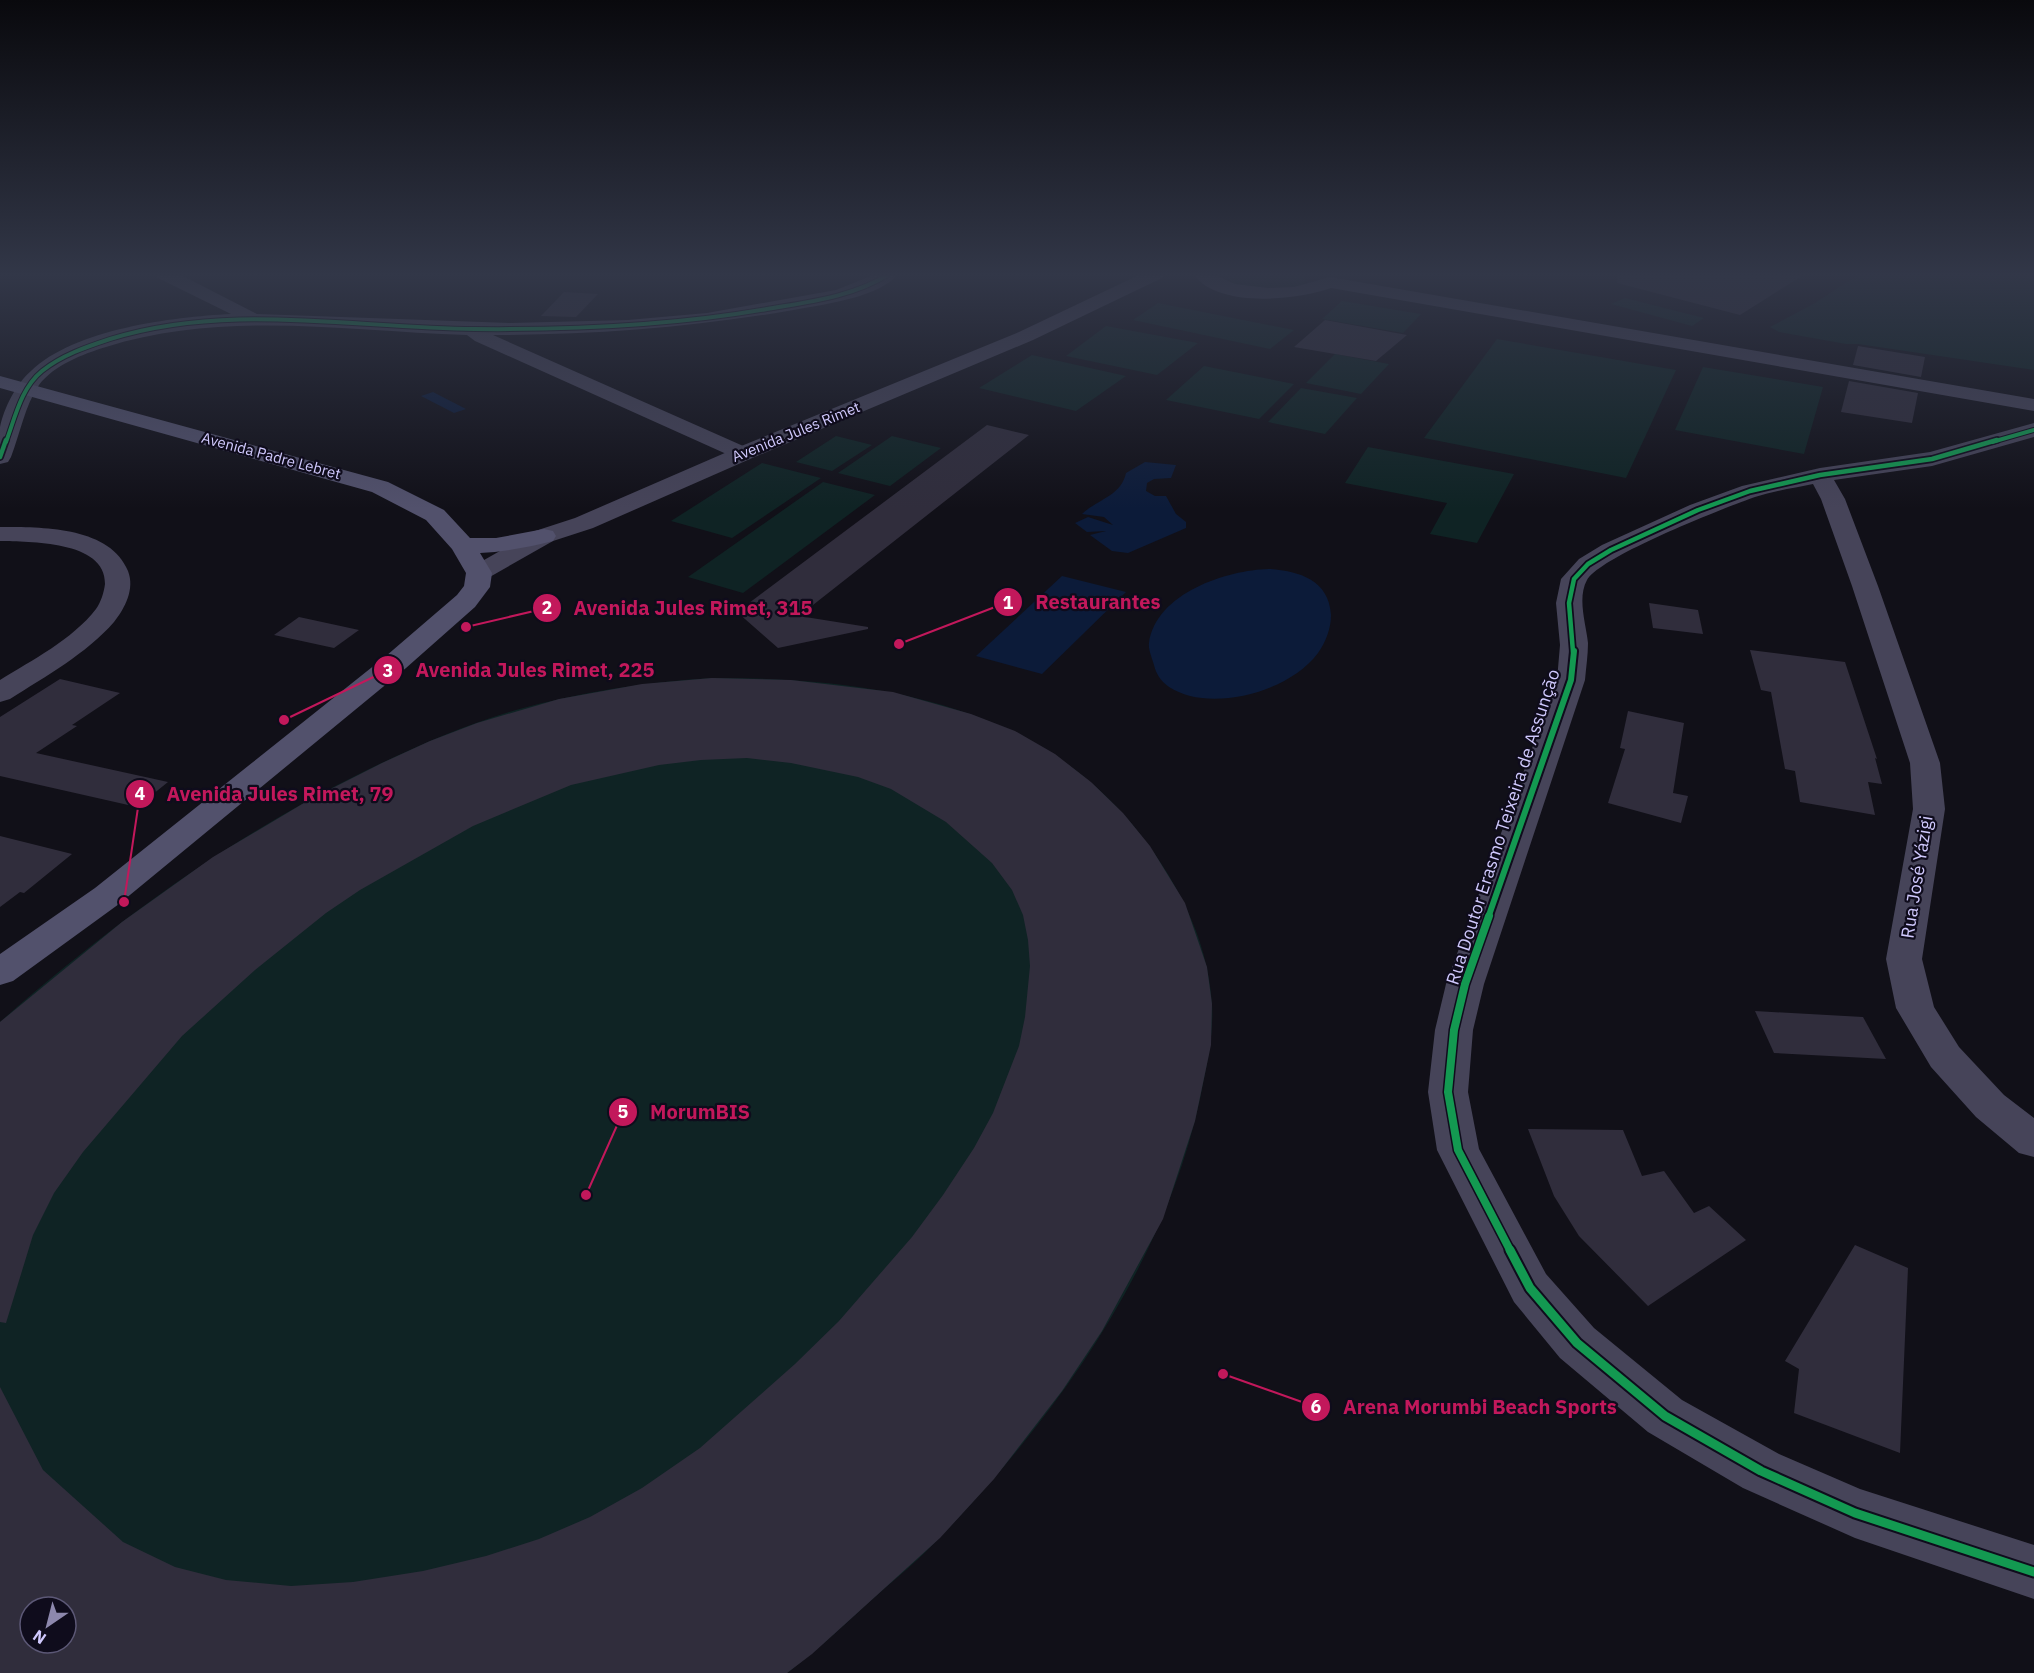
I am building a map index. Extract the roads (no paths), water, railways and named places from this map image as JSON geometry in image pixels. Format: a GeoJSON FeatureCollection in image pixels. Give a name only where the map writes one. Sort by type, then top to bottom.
{"type":"FeatureCollection","features":[{"type":"Feature","properties":{"kind":"main road","name":"Avenida Padre Lebret"},"geometry":{"type":"LineString","coordinates":[[0,382],[300,463],[380,487],[435,515],[463,546],[473,587]]}},
{"type":"Feature","properties":{"kind":"main road"},"geometry":{"type":"LineString","coordinates":[[463,546],[496,545],[544,536]]}},
{"type":"Feature","properties":{"kind":"main road","name":"Avenida Jules Rimet"},"geometry":{"type":"LineString","coordinates":[[0,972],[107,896],[396,662],[473,587]]}},
{"type":"Feature","properties":{"kind":"street"},"geometry":{"type":"LineString","coordinates":[[0,457],[30,383],[57,361],[77,352]]}},
{"type":"Feature","properties":{"kind":"street"},"geometry":{"type":"LineString","coordinates":[[515,352],[742,454]]}},
{"type":"Feature","properties":{"kind":"street","name":"Avenida Jules Rimet"},"geometry":{"type":"LineString","coordinates":[[473,587],[544,536],[584,523],[742,454],[987,352]]}},
{"type":"Feature","properties":{"kind":"street"},"geometry":{"type":"LineString","coordinates":[[1726,352],[1938,387],[2034,419]]}},
{"type":"Feature","properties":{"kind":"street","name":"Rua Doutor Erasmo Teixeira de Assunção"},"geometry":{"type":"LineString","coordinates":[[2034,419],[1932,459],[1820,475],[1750,491],[1698,510],[1611,550],[1588,564],[1574,579],[1569,603],[1574,645],[1571,680],[1465,984],[1454,1030],[1448,1092],[1458,1150],[1530,1288],[1577,1344],[1665,1416],[1761,1471],[1855,1513],[2034,1572]]}},
{"type":"Feature","properties":{"kind":"street","name":"Rua José Yázigi"},"geometry":{"type":"LineString","coordinates":[[1820,475],[1833,499],[1925,763],[1929,809],[1904,959],[1915,1008],[1945,1057],[1990,1106],[2034,1141]]}},
{"type":"Feature","properties":{"kind":"street","name":"Avenida Jules Rimet"},"geometry":{"type":"LineString","coordinates":[[473,587],[584,523]]}},
{"type":"Feature","properties":{"kind":"street"},"geometry":{"type":"LineString","coordinates":[[0,534],[31,535],[77,543],[109,559],[119,578],[118,591],[106,613],[78,639],[0,693]]}},
{"type":"Feature","properties":{"kind":"water"},"geometry":{"type":"Polygon","coordinates":[[[433,392],[466,409],[454,413],[421,396],[433,392]]]}},
{"type":"Feature","properties":{"kind":"water"},"geometry":{"type":"Polygon","coordinates":[[[1145,462],[1176,465],[1171,478],[1154,479],[1147,483],[1146,491],[1155,496],[1166,496],[1176,514],[1186,522],[1186,528],[1128,553],[1112,551],[1090,535],[1106,531],[1087,532],[1075,523],[1088,517],[1113,525],[1104,517],[1082,514],[1114,492],[1126,473],[1145,462]]]}},
{"type":"Feature","properties":{"kind":"water"},"geometry":{"type":"Polygon","coordinates":[[[1269,569],[1301,575],[1325,593],[1331,620],[1328,635],[1318,653],[1293,676],[1277,685],[1242,696],[1206,698],[1190,696],[1172,689],[1159,677],[1149,645],[1154,626],[1165,610],[1179,598],[1214,580],[1252,570],[1269,569]]]}},
{"type":"Feature","properties":{"kind":"water"},"geometry":{"type":"Polygon","coordinates":[[[1062,576],[1126,592],[1042,674],[976,656],[1062,576]]]}},
{"type":"Feature","properties":{"kind":"place","name":"Avenida Jules Rimet, 315"},"geometry":{"type":"Point","coordinates":[466,627]}},
{"type":"Feature","properties":{"kind":"place","name":"Restaurantes"},"geometry":{"type":"Point","coordinates":[899,644]}},
{"type":"Feature","properties":{"kind":"place","name":"Avenida Jules Rimet, 225"},"geometry":{"type":"Point","coordinates":[284,720]}},
{"type":"Feature","properties":{"kind":"place","name":"Avenida Jules Rimet, 79"},"geometry":{"type":"Point","coordinates":[124,902]}},
{"type":"Feature","properties":{"kind":"place","name":"MorumBIS"},"geometry":{"type":"Point","coordinates":[586,1195]}},
{"type":"Feature","properties":{"kind":"place","name":"Arena Morumbi Beach Sports"},"geometry":{"type":"Point","coordinates":[1223,1374]}}]}
